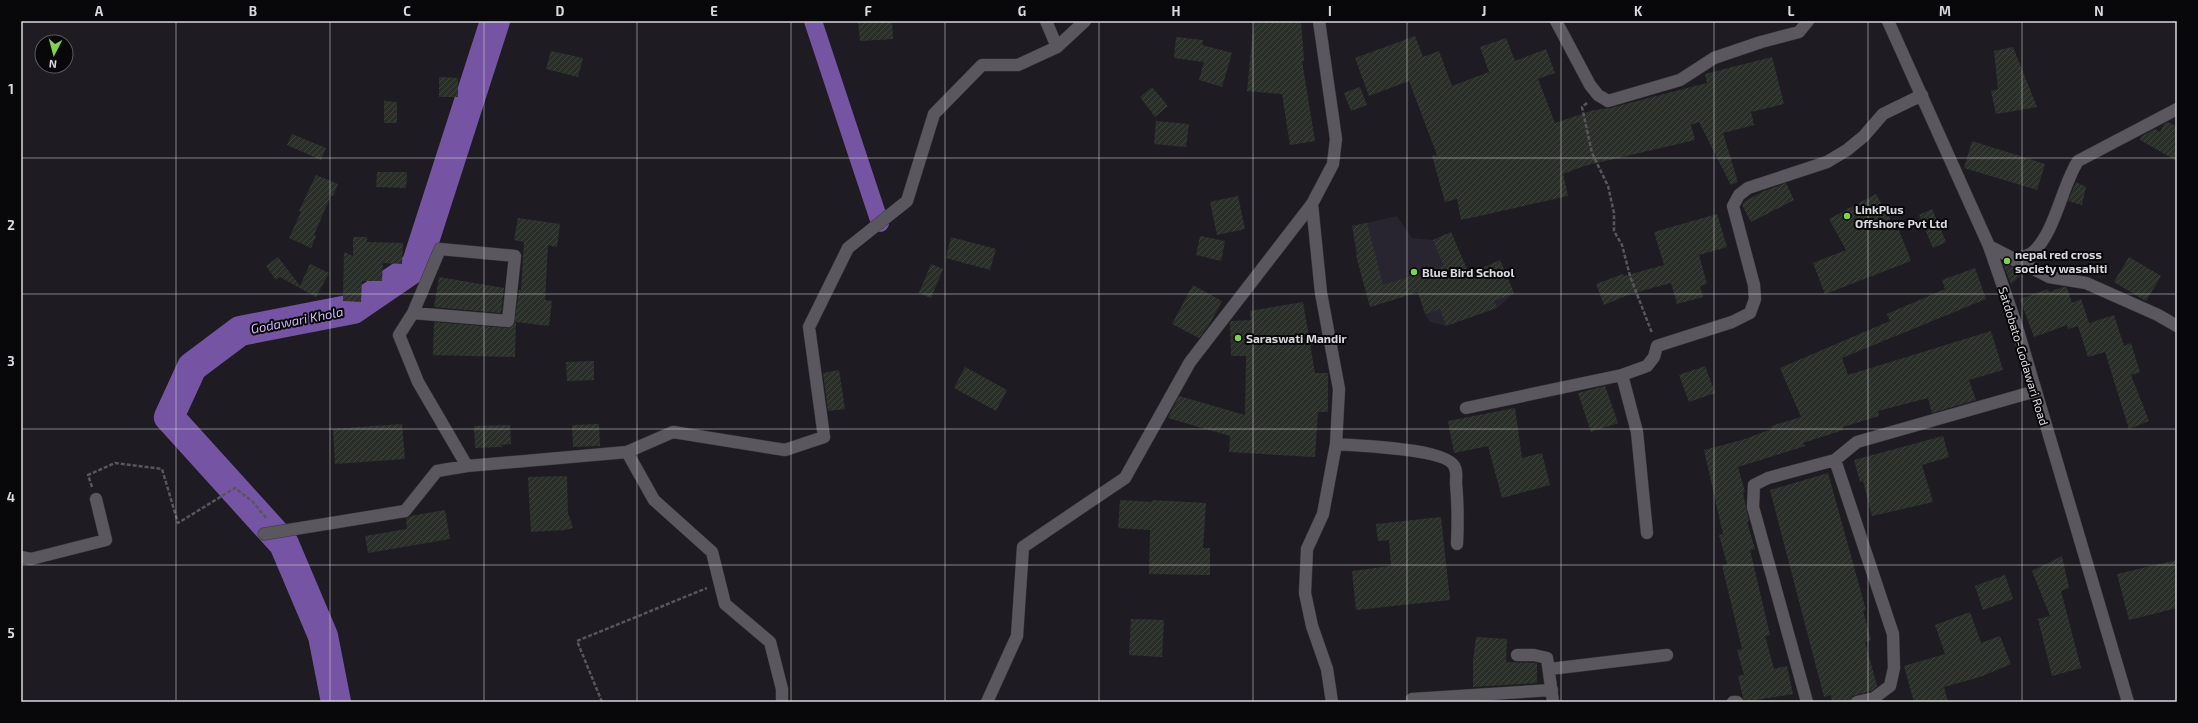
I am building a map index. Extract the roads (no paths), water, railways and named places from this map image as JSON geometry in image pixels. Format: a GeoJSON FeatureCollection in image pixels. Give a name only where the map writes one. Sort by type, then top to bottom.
{"type":"FeatureCollection","features":[{"type":"Feature","properties":{"kind":"street"},"geometry":{"type":"LineString","coordinates":[[1046,21],[1057,47]]}},
{"type":"Feature","properties":{"kind":"street"},"geometry":{"type":"LineString","coordinates":[[264,534],[405,510],[437,471],[467,466],[627,452],[673,432],[785,450],[824,437],[809,327],[848,248],[906,201],[934,114],[982,65],[1018,65],[1057,47],[1085,21]]}},
{"type":"Feature","properties":{"kind":"street"},"geometry":{"type":"LineString","coordinates":[[987,702],[1016,636],[1023,547],[1125,478],[1190,362],[1312,204],[1333,164],[1336,139],[1319,21]]}},
{"type":"Feature","properties":{"kind":"street"},"geometry":{"type":"LineString","coordinates":[[1556,21],[1590,85],[1598,95],[1608,101],[1680,80],[1714,58],[1799,32],[1808,21]]}},
{"type":"Feature","properties":{"kind":"street","name":"Satdobato-Godawari Road"},"geometry":{"type":"LineString","coordinates":[[1888,21],[1989,246],[2016,324],[2128,702]]}},
{"type":"Feature","properties":{"kind":"street"},"geometry":{"type":"LineString","coordinates":[[1466,408],[1622,375],[1647,366],[1654,357],[1657,346],[1732,322],[1750,313],[1755,299],[1754,285],[1733,206],[1739,195],[1748,188],[1827,162],[1847,150],[1864,136],[1883,114],[1922,94]]}},
{"type":"Feature","properties":{"kind":"street"},"geometry":{"type":"LineString","coordinates":[[2014,260],[2031,253],[2042,240],[2064,196],[2069,173],[2078,161],[2177,109]]}},
{"type":"Feature","properties":{"kind":"street"},"geometry":{"type":"LineString","coordinates":[[1312,204],[1322,293],[1339,389],[1336,444],[1323,514],[1307,549],[1306,593],[1312,626],[1327,669],[1332,702]]}},
{"type":"Feature","properties":{"kind":"street"},"geometry":{"type":"LineString","coordinates":[[1989,246],[2014,260],[2049,276],[2086,283],[2158,315],[2177,326]]}},
{"type":"Feature","properties":{"kind":"street"},"geometry":{"type":"LineString","coordinates":[[413,313],[508,321],[515,256],[440,249],[413,313],[399,335],[418,382],[467,466]]}},
{"type":"Feature","properties":{"kind":"street"},"geometry":{"type":"LineString","coordinates":[[1622,375],[1637,432],[1647,533]]}},
{"type":"Feature","properties":{"kind":"street"},"geometry":{"type":"LineString","coordinates":[[1807,702],[1753,506],[1754,485],[1768,478],[1835,460],[1857,442],[2036,391]]}},
{"type":"Feature","properties":{"kind":"street"},"geometry":{"type":"LineString","coordinates":[[1336,444],[1418,451],[1436,454],[1450,459],[1456,467],[1459,508],[1457,544]]}},
{"type":"Feature","properties":{"kind":"street"},"geometry":{"type":"LineString","coordinates":[[627,452],[654,500],[712,552],[724,604],[770,642],[782,689],[782,702]]}},
{"type":"Feature","properties":{"kind":"street"},"geometry":{"type":"LineString","coordinates":[[1835,460],[1893,634],[1894,668],[1890,686],[1874,698],[1857,702]]}},
{"type":"Feature","properties":{"kind":"street"},"geometry":{"type":"LineString","coordinates":[[21,557],[31,559],[106,540],[96,499]]}},
{"type":"Feature","properties":{"kind":"street"},"geometry":{"type":"LineString","coordinates":[[1412,699],[1552,696],[1550,669],[1547,658],[1534,655],[1517,655]]}},
{"type":"Feature","properties":{"kind":"street"},"geometry":{"type":"LineString","coordinates":[[1550,669],[1667,655]]}},
{"type":"Feature","properties":{"kind":"waterway","name":"Godawari Khola"},"geometry":{"type":"LineString","coordinates":[[336,702],[323,636],[284,544],[169,417],[192,367],[240,331],[353,309],[416,266],[495,21]]}},
{"type":"Feature","properties":{"kind":"waterway"},"geometry":{"type":"LineString","coordinates":[[813,21],[880,223]]}},
{"type":"Feature","properties":{"kind":"place","name":"LinkPlus Offshore Pvt Ltd"},"geometry":{"type":"Point","coordinates":[1847,216]}},
{"type":"Feature","properties":{"kind":"place","name":"nepal red cross society wasahiti"},"geometry":{"type":"Point","coordinates":[2007,261]}},
{"type":"Feature","properties":{"kind":"place","name":"Blue Bird School"},"geometry":{"type":"Point","coordinates":[1414,272]}},
{"type":"Feature","properties":{"kind":"place","name":"Saraswati Mandir"},"geometry":{"type":"Point","coordinates":[1238,338]}}]}
